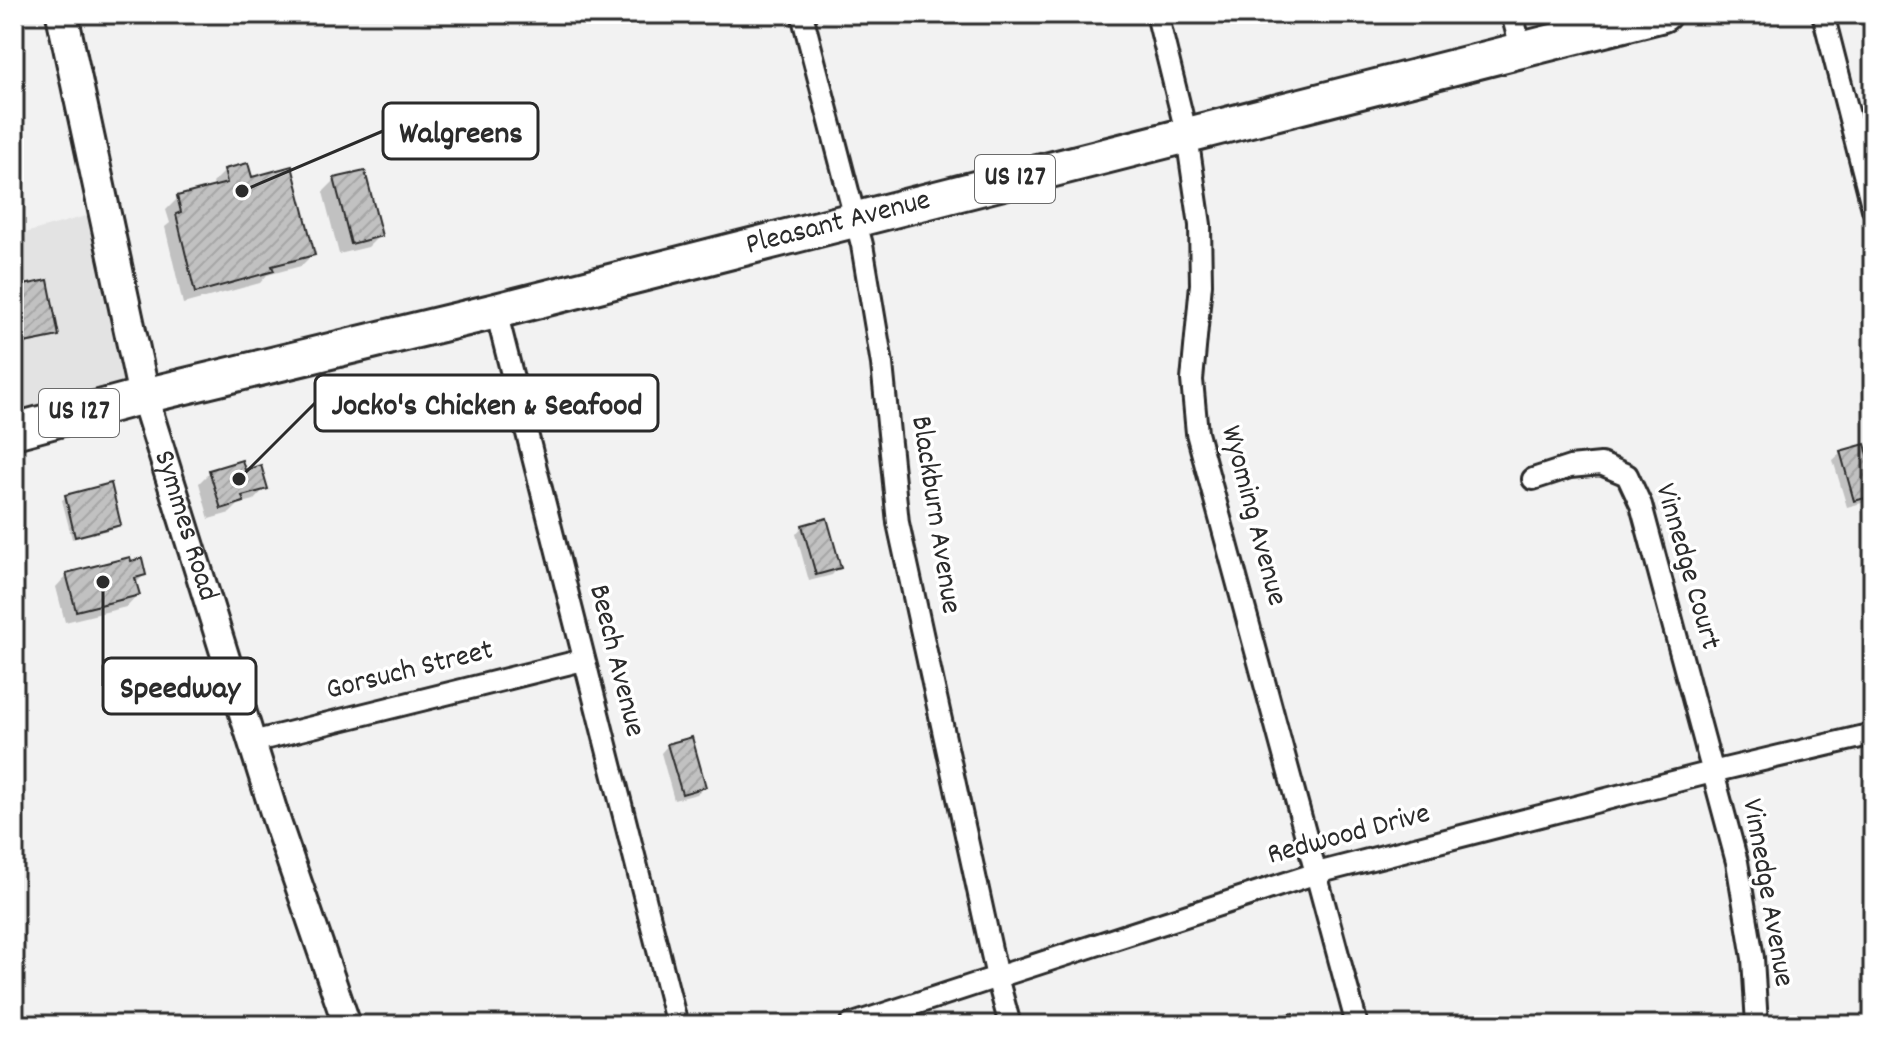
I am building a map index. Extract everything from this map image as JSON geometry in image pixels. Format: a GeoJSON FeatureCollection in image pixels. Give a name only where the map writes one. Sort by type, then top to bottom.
{"type":"FeatureCollection","features":[{"type":"Feature","properties":{"kind":"main road","name":"Symmes Road"},"geometry":{"type":"LineString","coordinates":[[62,14],[144,396]]}},
{"type":"Feature","properties":{"kind":"main road","name":"Pleasant Avenue"},"geometry":{"type":"LineString","coordinates":[[14,431],[1663,14]]}},
{"type":"Feature","properties":{"kind":"street","name":"Blackburn Avenue"},"geometry":{"type":"LineString","coordinates":[[802,14],[862,245],[882,364],[898,523],[1010,1025]]}},
{"type":"Feature","properties":{"kind":"street","name":"Wyoming Avenue"},"geometry":{"type":"LineString","coordinates":[[1157,14],[1187,136],[1200,225],[1201,284],[1192,380],[1197,433],[1357,1025]]}},
{"type":"Feature","properties":{"kind":"street"},"geometry":{"type":"LineString","coordinates":[[1512,14],[1521,48]]}},
{"type":"Feature","properties":{"kind":"street"},"geometry":{"type":"LineString","coordinates":[[1823,14],[1873,209]]}},
{"type":"Feature","properties":{"kind":"street","name":"Beech Avenue"},"geometry":{"type":"LineString","coordinates":[[496,311],[677,1025]]}},
{"type":"Feature","properties":{"kind":"street","name":"Symmes Road"},"geometry":{"type":"LineString","coordinates":[[144,396],[252,742],[347,1025]]}},
{"type":"Feature","properties":{"kind":"street","name":"Vinnedge Court"},"geometry":{"type":"LineString","coordinates":[[1533,479],[1570,467],[1601,464],[1627,475],[1641,505],[1712,772]]}},
{"type":"Feature","properties":{"kind":"street","name":"Gorsuch Street"},"geometry":{"type":"LineString","coordinates":[[252,742],[583,660]]}},
{"type":"Feature","properties":{"kind":"street","name":"Redwood Drive"},"geometry":{"type":"LineString","coordinates":[[850,1025],[1317,873],[1873,734]]}},
{"type":"Feature","properties":{"kind":"street","name":"Vinnedge Avenue"},"geometry":{"type":"LineString","coordinates":[[1712,772],[1737,862],[1753,958],[1757,1025]]}},
{"type":"Feature","properties":{"kind":"shaded area"},"geometry":{"type":"Polygon","coordinates":[[[104,211],[144,396],[26,428],[14,382],[14,236],[104,211]]]}},
{"type":"Feature","properties":{"kind":"building"},"geometry":{"type":"Polygon","coordinates":[[[248,163],[252,177],[292,166],[315,255],[272,266],[274,271],[195,293],[176,214],[181,212],[177,196],[227,183],[224,169],[248,163]]]}},
{"type":"Feature","properties":{"kind":"building"},"geometry":{"type":"Polygon","coordinates":[[[365,171],[382,236],[351,244],[334,178],[365,171]]]}},
{"type":"Feature","properties":{"kind":"building"},"geometry":{"type":"Polygon","coordinates":[[[48,280],[59,336],[19,344],[15,321],[21,319],[14,287],[48,280]]]}},
{"type":"Feature","properties":{"kind":"building"},"geometry":{"type":"Polygon","coordinates":[[[1865,444],[1873,472],[1873,496],[1854,501],[1840,451],[1865,444]]]}},
{"type":"Feature","properties":{"kind":"building"},"geometry":{"type":"Polygon","coordinates":[[[242,460],[245,470],[261,465],[268,489],[242,496],[244,502],[221,509],[209,470],[242,460]]]}},
{"type":"Feature","properties":{"kind":"building"},"geometry":{"type":"Polygon","coordinates":[[[111,483],[121,525],[75,537],[65,495],[111,483]]]}},
{"type":"Feature","properties":{"kind":"building"},"geometry":{"type":"Polygon","coordinates":[[[827,518],[841,568],[816,575],[802,525],[827,518]]]}},
{"type":"Feature","properties":{"kind":"building"},"geometry":{"type":"Polygon","coordinates":[[[130,557],[131,561],[142,558],[146,575],[135,578],[140,595],[76,611],[66,573],[130,557]]]}},
{"type":"Feature","properties":{"kind":"building"},"geometry":{"type":"Polygon","coordinates":[[[692,737],[706,787],[682,794],[667,744],[692,737]]]}},
{"type":"Feature","properties":{"kind":"building"},"geometry":{"type":"Polygon","coordinates":[[[1293,1013],[1296,1025],[1269,1025],[1268,1020],[1293,1013]]]}},
{"type":"Feature","properties":{"kind":"place","name":"Walgreens"},"geometry":{"type":"Point","coordinates":[242,191]}},
{"type":"Feature","properties":{"kind":"place","name":"Jocko's Chicken & Seafood"},"geometry":{"type":"Point","coordinates":[239,479]}},
{"type":"Feature","properties":{"kind":"place","name":"Speedway"},"geometry":{"type":"Point","coordinates":[103,582]}}]}
